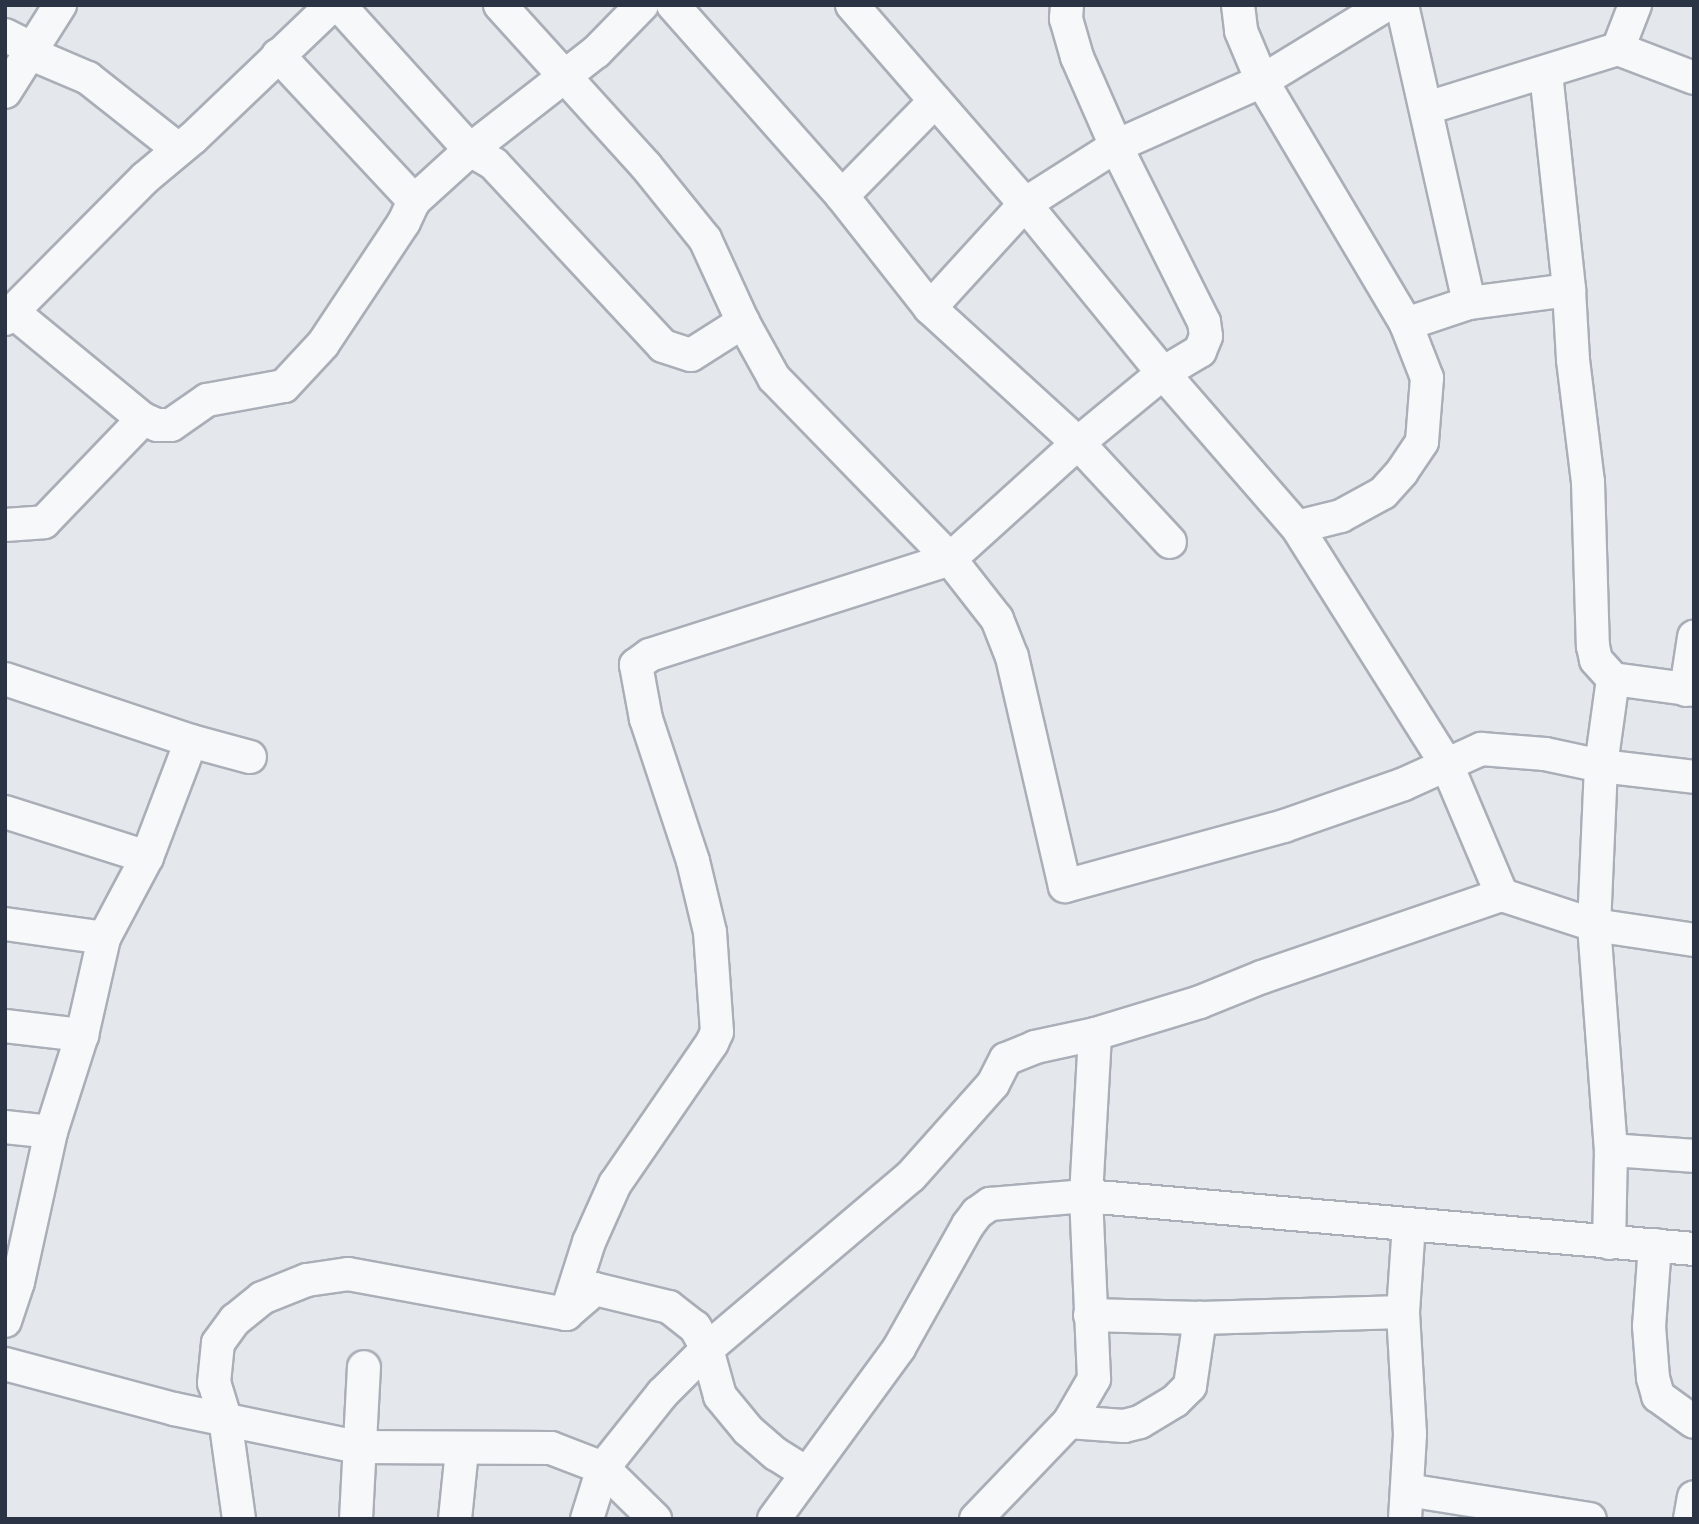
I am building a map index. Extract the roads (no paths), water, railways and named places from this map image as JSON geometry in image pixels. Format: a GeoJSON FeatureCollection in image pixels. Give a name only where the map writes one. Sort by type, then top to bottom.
{"type":"FeatureCollection","features":[{"type":"Feature","properties":{"kind":"street"},"geometry":{"type":"LineString","coordinates":[[5,92],[19,42],[60,5]]}},
{"type":"Feature","properties":{"kind":"street"},"geometry":{"type":"LineString","coordinates":[[332,5],[178,149],[9,315],[142,419],[157,425],[171,425],[207,400],[284,386],[331,333],[404,222],[414,201],[470,150],[596,52],[642,5]]}},
{"type":"Feature","properties":{"kind":"street"},"geometry":{"type":"LineString","coordinates":[[339,5],[470,150],[494,164],[663,346],[691,355],[743,323]]}},
{"type":"Feature","properties":{"kind":"street"},"geometry":{"type":"LineString","coordinates":[[499,5],[566,75],[646,166],[705,239],[743,323],[774,378],[950,559],[997,619],[1012,657],[1065,886],[1121,873],[1284,826],[1404,784],[1481,749],[1545,754],[1601,766],[1694,777]]}},
{"type":"Feature","properties":{"kind":"street"},"geometry":{"type":"LineString","coordinates":[[673,5],[842,196],[930,308],[1078,443],[1170,542]]}},
{"type":"Feature","properties":{"kind":"street"},"geometry":{"type":"LineString","coordinates":[[852,5],[1025,204],[1163,373],[1297,527],[1447,765],[1502,895]]}},
{"type":"Feature","properties":{"kind":"street"},"geometry":{"type":"LineString","coordinates":[[566,1314],[589,1242],[615,1184],[712,1044],[717,1032],[710,932],[693,861],[646,719],[636,665],[650,655],[950,559],[1078,443],[1163,373],[1199,351],[1206,336],[1204,322],[1116,146],[1077,57],[1066,19],[1067,5]]}},
{"type":"Feature","properties":{"kind":"street"},"geometry":{"type":"LineString","coordinates":[[1238,5],[1241,31],[1262,81],[1406,324],[1427,378],[1422,442],[1402,472],[1382,493],[1341,516],[1297,527]]}},
{"type":"Feature","properties":{"kind":"street"},"geometry":{"type":"LineString","coordinates":[[930,308],[1025,204],[1116,146],[1262,81],[1386,5]]}},
{"type":"Feature","properties":{"kind":"street"},"geometry":{"type":"LineString","coordinates":[[1402,5],[1469,303]]}},
{"type":"Feature","properties":{"kind":"street"},"geometry":{"type":"LineString","coordinates":[[1618,49],[1635,5]]}},
{"type":"Feature","properties":{"kind":"street"},"geometry":{"type":"LineString","coordinates":[[19,42],[34,55],[88,78],[178,149]]}},
{"type":"Feature","properties":{"kind":"street"},"geometry":{"type":"LineString","coordinates":[[1427,108],[1618,49],[1694,78]]}},
{"type":"Feature","properties":{"kind":"street"},"geometry":{"type":"LineString","coordinates":[[278,55],[414,201]]}},
{"type":"Feature","properties":{"kind":"street"},"geometry":{"type":"LineString","coordinates":[[1546,73],[1569,290],[1573,360],[1588,482],[1593,646],[1596,660],[1613,679],[1690,690],[1694,637]]}},
{"type":"Feature","properties":{"kind":"street"},"geometry":{"type":"LineString","coordinates":[[842,196],[934,101]]}},
{"type":"Feature","properties":{"kind":"street"},"geometry":{"type":"LineString","coordinates":[[1406,324],[1469,303],[1569,290]]}},
{"type":"Feature","properties":{"kind":"street"},"geometry":{"type":"LineString","coordinates":[[5,525],[44,522],[142,419]]}},
{"type":"Feature","properties":{"kind":"street"},"geometry":{"type":"LineString","coordinates":[[5,679],[191,741],[250,757]]}},
{"type":"Feature","properties":{"kind":"street"},"geometry":{"type":"LineString","coordinates":[[1609,1242],[1611,1150],[1594,925],[1601,766],[1613,679]]}},
{"type":"Feature","properties":{"kind":"street"},"geometry":{"type":"LineString","coordinates":[[5,1321],[18,1282],[51,1132],[82,1035],[104,938],[147,857],[191,741]]}},
{"type":"Feature","properties":{"kind":"street"},"geometry":{"type":"LineString","coordinates":[[5,812],[147,857]]}},
{"type":"Feature","properties":{"kind":"street"},"geometry":{"type":"LineString","coordinates":[[587,1519],[603,1468],[662,1394],[707,1349],[911,1176],[993,1084],[1006,1059],[1035,1047],[1095,1034],[1200,1002],[1262,977],[1502,895],[1594,925],[1694,940]]}},
{"type":"Feature","properties":{"kind":"street"},"geometry":{"type":"LineString","coordinates":[[5,924],[104,938]]}},
{"type":"Feature","properties":{"kind":"street"},"geometry":{"type":"LineString","coordinates":[[5,1026],[82,1035]]}},
{"type":"Feature","properties":{"kind":"street"},"geometry":{"type":"LineString","coordinates":[[976,1519],[1069,1423],[1094,1379],[1086,1196],[1095,1034]]}},
{"type":"Feature","properties":{"kind":"street"},"geometry":{"type":"LineString","coordinates":[[5,1127],[51,1132]]}},
{"type":"Feature","properties":{"kind":"street"},"geometry":{"type":"LineString","coordinates":[[1611,1150],[1694,1156]]}},
{"type":"Feature","properties":{"kind":"street"},"geometry":{"type":"LineString","coordinates":[[774,1519],[899,1349],[977,1213],[990,1204],[1086,1196],[1694,1249]]}},
{"type":"Feature","properties":{"kind":"street"},"geometry":{"type":"LineString","coordinates":[[1409,1224],[1403,1312],[1410,1434],[1406,1504],[1590,1519]]}},
{"type":"Feature","properties":{"kind":"street"},"geometry":{"type":"LineString","coordinates":[[1655,1245],[1649,1326],[1653,1378],[1658,1396],[1694,1422]]}},
{"type":"Feature","properties":{"kind":"street"},"geometry":{"type":"LineString","coordinates":[[239,1519],[225,1418],[214,1383],[218,1343],[235,1320],[262,1298],[307,1280],[348,1274],[566,1314]]}},
{"type":"Feature","properties":{"kind":"street"},"geometry":{"type":"LineString","coordinates":[[566,1314],[595,1289],[669,1307],[695,1326],[707,1349],[720,1396],[748,1430],[776,1454],[807,1473]]}},
{"type":"Feature","properties":{"kind":"street"},"geometry":{"type":"LineString","coordinates":[[1090,1315],[1200,1318],[1403,1312]]}},
{"type":"Feature","properties":{"kind":"street"},"geometry":{"type":"LineString","coordinates":[[1069,1423],[1124,1426],[1140,1422],[1175,1401],[1190,1386],[1200,1318]]}},
{"type":"Feature","properties":{"kind":"street"},"geometry":{"type":"LineString","coordinates":[[5,1364],[174,1409],[358,1447],[462,1450],[551,1448],[603,1468],[655,1519]]}},
{"type":"Feature","properties":{"kind":"street"},"geometry":{"type":"LineString","coordinates":[[356,1519],[364,1367]]}},
{"type":"Feature","properties":{"kind":"street"},"geometry":{"type":"LineString","coordinates":[[456,1519],[462,1450]]}},
{"type":"Feature","properties":{"kind":"street"},"geometry":{"type":"LineString","coordinates":[[1690,1519],[1694,1497]]}}]}
